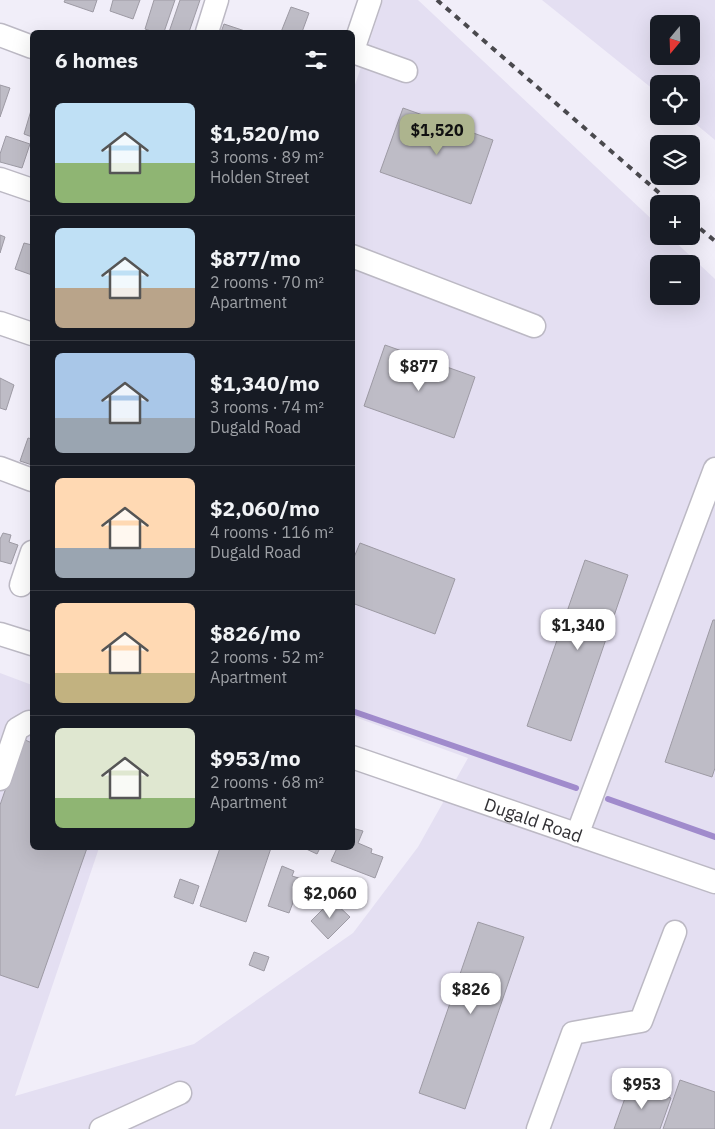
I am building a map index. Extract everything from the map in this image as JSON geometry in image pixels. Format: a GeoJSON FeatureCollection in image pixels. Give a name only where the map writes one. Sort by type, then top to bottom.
{"type":"FeatureCollection","features":[{"type":"Feature","properties":{"kind":"street"},"geometry":{"type":"LineString","coordinates":[[208,30],[218,0]]}},
{"type":"Feature","properties":{"kind":"street"},"geometry":{"type":"LineString","coordinates":[[355,46],[370,0]]}},
{"type":"Feature","properties":{"kind":"street"},"geometry":{"type":"LineString","coordinates":[[0,36],[30,45]]}},
{"type":"Feature","properties":{"kind":"street"},"geometry":{"type":"LineString","coordinates":[[355,53],[406,71]]}},
{"type":"Feature","properties":{"kind":"street"},"geometry":{"type":"LineString","coordinates":[[0,179],[30,189]]}},
{"type":"Feature","properties":{"kind":"street"},"geometry":{"type":"LineString","coordinates":[[355,257],[534,326]]}},
{"type":"Feature","properties":{"kind":"street"},"geometry":{"type":"LineString","coordinates":[[0,323],[30,333]]}},
{"type":"Feature","properties":{"kind":"street"},"geometry":{"type":"LineString","coordinates":[[0,468],[30,479]]}},
{"type":"Feature","properties":{"kind":"street"},"geometry":{"type":"LineString","coordinates":[[577,835],[715,469]]}},
{"type":"Feature","properties":{"kind":"street"},"geometry":{"type":"LineString","coordinates":[[21,585],[30,558]]}},
{"type":"Feature","properties":{"kind":"street"},"geometry":{"type":"LineString","coordinates":[[0,779],[16,730],[30,720]]}},
{"type":"Feature","properties":{"kind":"street","name":"Dugald Road"},"geometry":{"type":"LineString","coordinates":[[355,758],[715,882]]}},
{"type":"Feature","properties":{"kind":"street"},"geometry":{"type":"LineString","coordinates":[[538,1129],[573,1033],[641,1021],[675,932]]}},
{"type":"Feature","properties":{"kind":"street"},"geometry":{"type":"LineString","coordinates":[[101,1129],[180,1093]]}},
{"type":"Feature","properties":{"kind":"shaded area"},"geometry":{"type":"Polygon","coordinates":[[[383,0],[418,0],[650,218],[650,245],[679,245],[689,255],[650,255],[650,305],[700,305],[700,265],[715,279],[715,1129],[0,1129],[0,673],[30,684],[30,850],[98,850],[15,1096],[194,1044],[353,933],[418,847],[468,758],[355,717],[355,85],[383,0]]]}},
{"type":"Feature","properties":{"kind":"shaded area"},"geometry":{"type":"Polygon","coordinates":[[[542,0],[715,0],[715,140],[697,125],[700,125],[700,75],[650,75],[650,87],[542,0]]]}},
{"type":"Feature","properties":{"kind":"building"},"geometry":{"type":"Polygon","coordinates":[[[65,0],[97,0],[93,12],[64,2],[65,0]]]}},
{"type":"Feature","properties":{"kind":"building"},"geometry":{"type":"Polygon","coordinates":[[[113,0],[140,0],[133,19],[110,11],[113,0]]]}},
{"type":"Feature","properties":{"kind":"building"},"geometry":{"type":"Polygon","coordinates":[[[154,0],[175,0],[165,30],[145,29],[154,0]]]}},
{"type":"Feature","properties":{"kind":"building"},"geometry":{"type":"Polygon","coordinates":[[[180,0],[200,0],[190,30],[170,30],[180,0]]]}},
{"type":"Feature","properties":{"kind":"building"},"geometry":{"type":"Polygon","coordinates":[[[291,7],[309,13],[303,30],[282,30],[291,7]]]}},
{"type":"Feature","properties":{"kind":"building"},"geometry":{"type":"Polygon","coordinates":[[[224,24],[242,30],[222,30],[224,24]]]}},
{"type":"Feature","properties":{"kind":"building"},"geometry":{"type":"Polygon","coordinates":[[[0,85],[10,88],[0,117],[0,85]]]}},
{"type":"Feature","properties":{"kind":"building"},"geometry":{"type":"Polygon","coordinates":[[[403,108],[493,140],[471,204],[380,172],[403,108]]]}},
{"type":"Feature","properties":{"kind":"building"},"geometry":{"type":"Polygon","coordinates":[[[30,114],[30,136],[24,134],[30,114]]]}},
{"type":"Feature","properties":{"kind":"building"},"geometry":{"type":"Polygon","coordinates":[[[6,136],[30,144],[22,168],[0,162],[0,154],[6,136]]]}},
{"type":"Feature","properties":{"kind":"building"},"geometry":{"type":"Polygon","coordinates":[[[0,235],[5,237],[0,253],[0,235]]]}},
{"type":"Feature","properties":{"kind":"building"},"geometry":{"type":"Polygon","coordinates":[[[24,243],[30,244],[30,274],[15,269],[24,243]]]}},
{"type":"Feature","properties":{"kind":"building"},"geometry":{"type":"Polygon","coordinates":[[[385,345],[475,377],[454,438],[364,406],[385,345]]]}},
{"type":"Feature","properties":{"kind":"building"},"geometry":{"type":"Polygon","coordinates":[[[0,378],[14,385],[6,410],[0,408],[0,378]]]}},
{"type":"Feature","properties":{"kind":"building"},"geometry":{"type":"Polygon","coordinates":[[[28,438],[30,438],[30,464],[20,461],[28,438]]]}},
{"type":"Feature","properties":{"kind":"building"},"geometry":{"type":"Polygon","coordinates":[[[3,533],[11,535],[9,542],[18,545],[11,564],[0,561],[0,539],[3,533]]]}},
{"type":"Feature","properties":{"kind":"building"},"geometry":{"type":"Polygon","coordinates":[[[360,543],[455,579],[435,634],[355,604],[355,555],[360,543]]]}},
{"type":"Feature","properties":{"kind":"building"},"geometry":{"type":"Polygon","coordinates":[[[585,560],[628,575],[571,741],[527,726],[585,560]]]}},
{"type":"Feature","properties":{"kind":"building"},"geometry":{"type":"Polygon","coordinates":[[[713,620],[715,620],[715,768],[712,777],[665,762],[713,620]]]}},
{"type":"Feature","properties":{"kind":"building"},"geometry":{"type":"Polygon","coordinates":[[[23,739],[30,742],[30,850],[86,850],[38,988],[0,975],[0,805],[23,739]]]}},
{"type":"Feature","properties":{"kind":"building"},"geometry":{"type":"Polygon","coordinates":[[[355,829],[363,831],[358,843],[372,849],[371,853],[383,857],[375,878],[331,861],[336,850],[355,850],[355,829]]]}},
{"type":"Feature","properties":{"kind":"building"},"geometry":{"type":"Polygon","coordinates":[[[219,850],[270,850],[246,922],[200,906],[219,850]]]}},
{"type":"Feature","properties":{"kind":"building"},"geometry":{"type":"Polygon","coordinates":[[[308,850],[319,850],[317,854],[308,850]]]}},
{"type":"Feature","properties":{"kind":"building"},"geometry":{"type":"Polygon","coordinates":[[[282,866],[294,871],[292,876],[302,879],[289,913],[268,906],[282,866]]]}},
{"type":"Feature","properties":{"kind":"building"},"geometry":{"type":"Polygon","coordinates":[[[180,879],[199,886],[193,904],[174,897],[180,879]]]}},
{"type":"Feature","properties":{"kind":"building"},"geometry":{"type":"Polygon","coordinates":[[[332,900],[350,917],[328,939],[311,921],[332,900]]]}},
{"type":"Feature","properties":{"kind":"building"},"geometry":{"type":"Polygon","coordinates":[[[478,922],[524,937],[465,1109],[419,1093],[478,922]]]}},
{"type":"Feature","properties":{"kind":"building"},"geometry":{"type":"Polygon","coordinates":[[[254,952],[269,957],[264,971],[249,965],[254,952]]]}},
{"type":"Feature","properties":{"kind":"building"},"geometry":{"type":"Polygon","coordinates":[[[680,1080],[715,1092],[715,1129],[663,1129],[680,1080]]]}},
{"type":"Feature","properties":{"kind":"building"},"geometry":{"type":"Polygon","coordinates":[[[630,1084],[671,1098],[660,1129],[614,1129],[630,1084]]]}},
{"type":"Feature","properties":{"kind":"waterway"},"geometry":{"type":"LineString","coordinates":[[355,712],[576,788]]}},
{"type":"Feature","properties":{"kind":"waterway"},"geometry":{"type":"LineString","coordinates":[[608,799],[715,837]]}},
{"type":"Feature","properties":{"kind":"railway"},"geometry":{"type":"LineString","coordinates":[[437,0],[662,195]]}},
{"type":"Feature","properties":{"kind":"railway"},"geometry":{"type":"LineString","coordinates":[[700,228],[715,241]]}}]}
